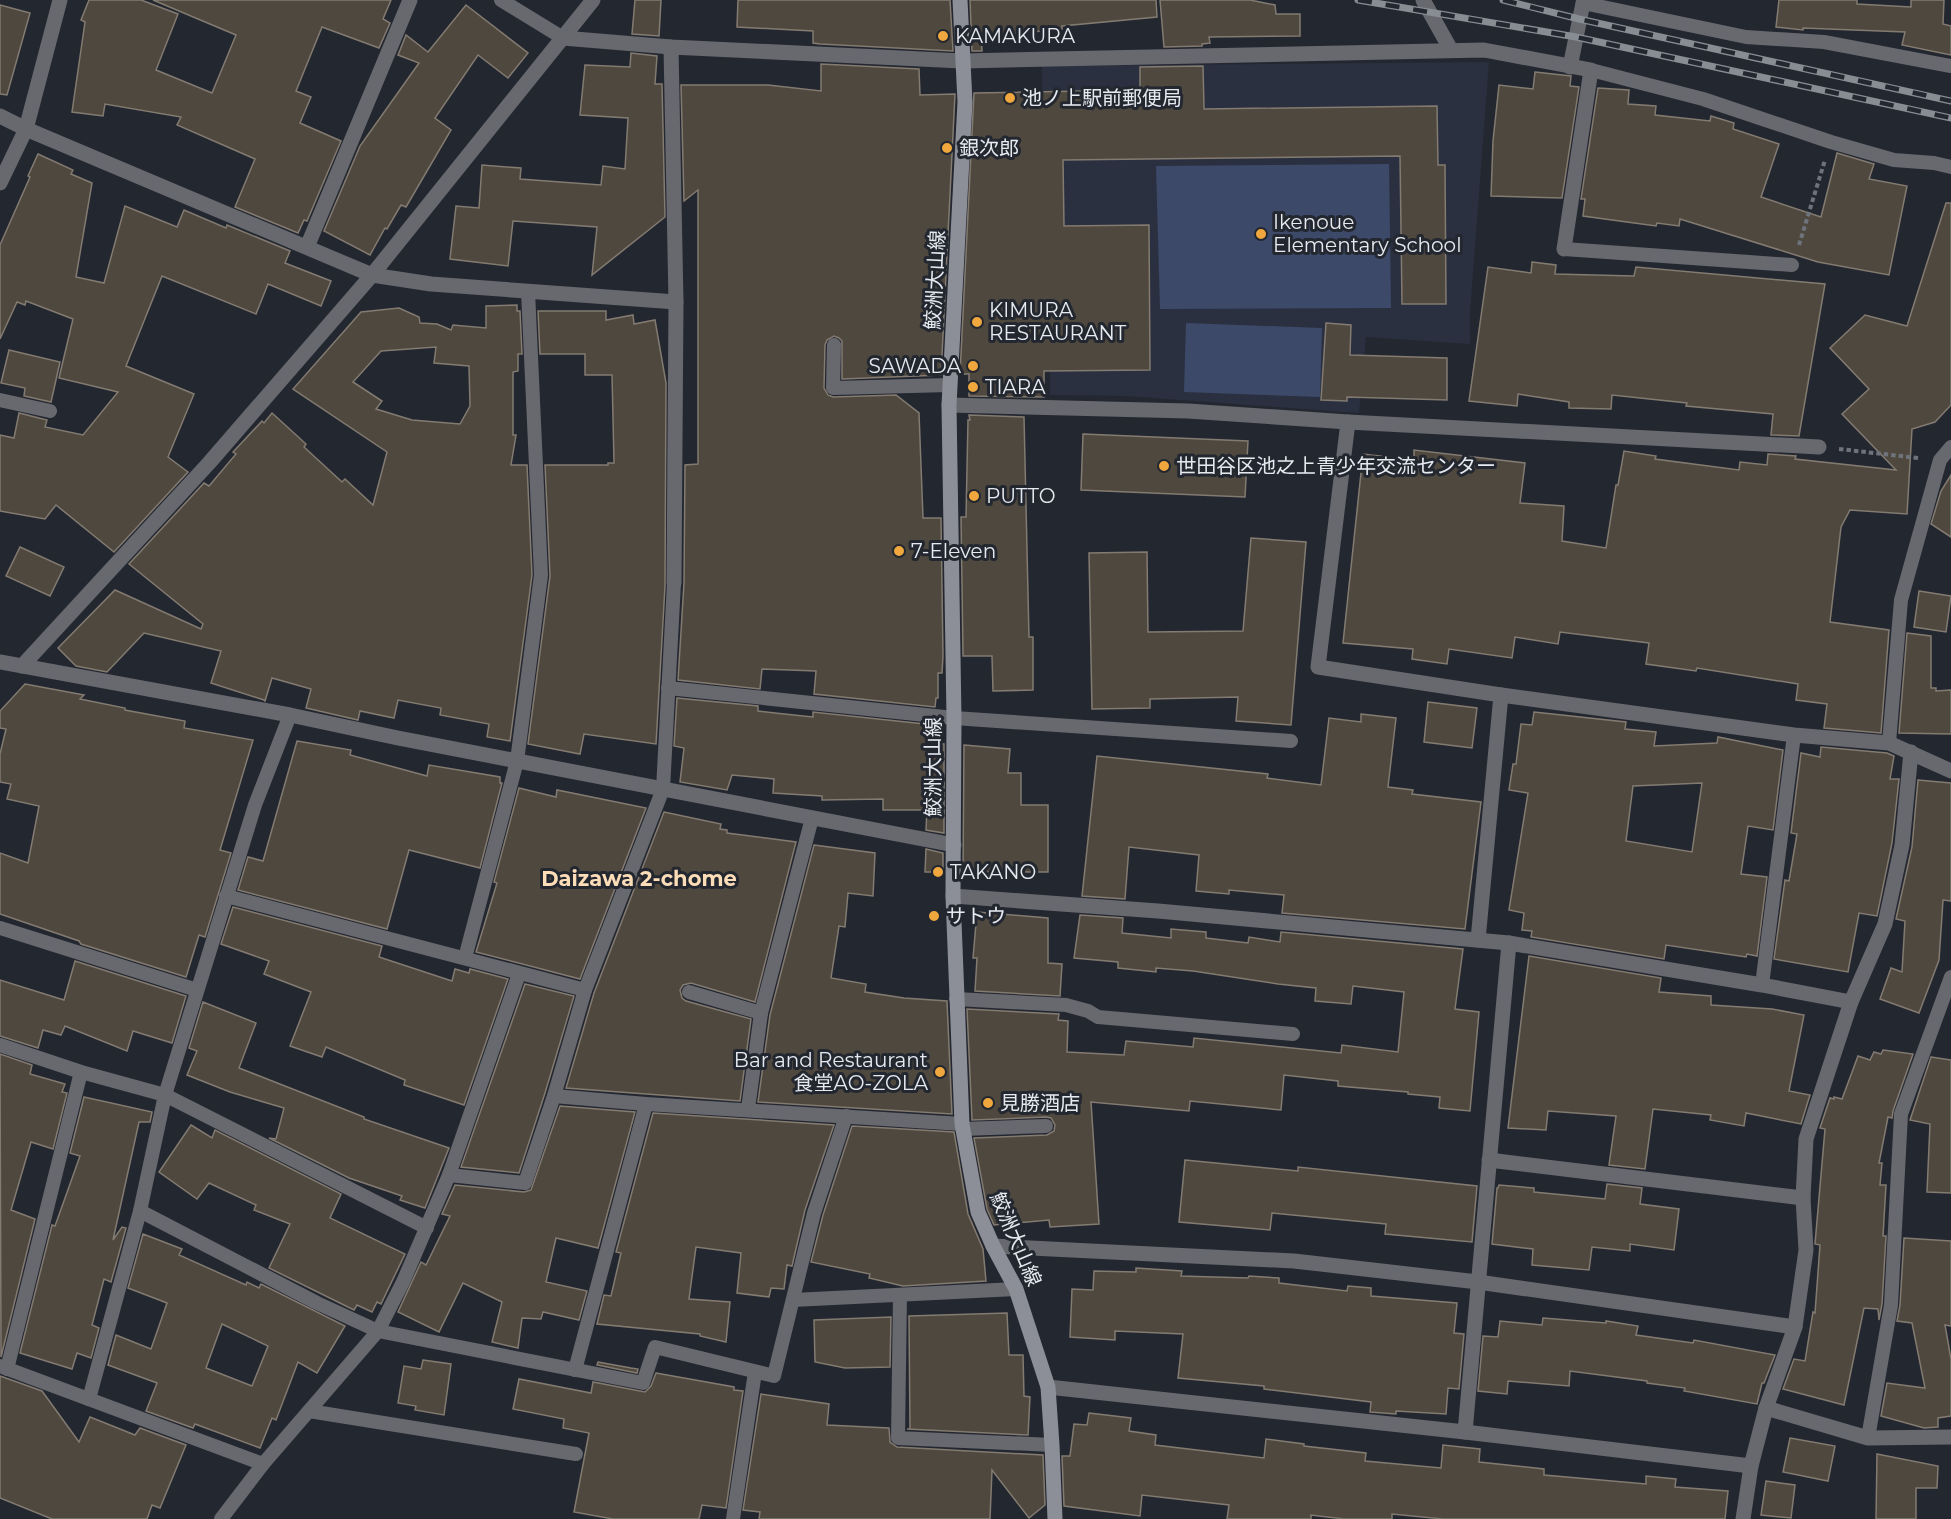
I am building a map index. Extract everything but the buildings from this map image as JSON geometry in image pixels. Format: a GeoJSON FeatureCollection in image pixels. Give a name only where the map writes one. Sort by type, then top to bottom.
{"type":"FeatureCollection","features":[{"type":"Feature","properties":{"kind":"main road","name":"鮫洲大山線"},"geometry":{"type":"LineString","coordinates":[[960,0],[965,102],[949,405],[954,718],[953,896],[963,1127],[978,1212],[1016,1289],[1048,1387],[1055,1519]]}},
{"type":"Feature","properties":{"kind":"street"},"geometry":{"type":"LineString","coordinates":[[0,183],[26,129],[60,0]]}},
{"type":"Feature","properties":{"kind":"street"},"geometry":{"type":"LineString","coordinates":[[307,247],[410,0]]}},
{"type":"Feature","properties":{"kind":"street"},"geometry":{"type":"LineString","coordinates":[[22,666],[209,463],[372,275],[593,0]]}},
{"type":"Feature","properties":{"kind":"street"},"geometry":{"type":"LineString","coordinates":[[1423,0],[1451,50]]}},
{"type":"Feature","properties":{"kind":"street"},"geometry":{"type":"LineString","coordinates":[[1570,67],[1583,2]]}},
{"type":"Feature","properties":{"kind":"street"},"geometry":{"type":"LineString","coordinates":[[563,38],[671,47],[962,61],[1484,50],[1591,70],[1564,249]]}},
{"type":"Feature","properties":{"kind":"street"},"geometry":{"type":"LineString","coordinates":[[671,47],[676,302],[674,584]]}},
{"type":"Feature","properties":{"kind":"street"},"geometry":{"type":"LineString","coordinates":[[0,116],[372,275],[431,284],[676,302]]}},
{"type":"Feature","properties":{"kind":"street"},"geometry":{"type":"LineString","coordinates":[[949,405],[1188,411],[1348,422],[1819,447]]}},
{"type":"Feature","properties":{"kind":"street"},"geometry":{"type":"LineString","coordinates":[[1348,422],[1318,667],[1501,695],[1794,735],[1889,743],[1951,771]]}},
{"type":"Feature","properties":{"kind":"street"},"geometry":{"type":"LineString","coordinates":[[0,663],[290,715],[954,845]]}},
{"type":"Feature","properties":{"kind":"street"},"geometry":{"type":"LineString","coordinates":[[1478,940],[1501,695]]}},
{"type":"Feature","properties":{"kind":"street"},"geometry":{"type":"LineString","coordinates":[[1743,1519],[1751,1466],[1766,1408],[1796,1327],[1806,1250],[1803,1198],[1806,1139],[1851,1002],[1885,924],[1902,845],[1911,752]]}},
{"type":"Feature","properties":{"kind":"street"},"geometry":{"type":"LineString","coordinates":[[953,896],[1158,911],[1509,943],[1851,1002]]}},
{"type":"Feature","properties":{"kind":"street"},"geometry":{"type":"LineString","coordinates":[[1465,1432],[1509,943]]}},
{"type":"Feature","properties":{"kind":"street"},"geometry":{"type":"LineString","coordinates":[[1489,1160],[1803,1198]]}},
{"type":"Feature","properties":{"kind":"street"},"geometry":{"type":"LineString","coordinates":[[993,1246],[1294,1261],[1478,1282],[1796,1327]]}},
{"type":"Feature","properties":{"kind":"street"},"geometry":{"type":"LineString","coordinates":[[1048,1387],[1465,1432],[1751,1466]]}},
{"type":"Feature","properties":{"kind":"street"},"geometry":{"type":"LineString","coordinates":[[1766,1408],[1868,1438],[1951,1437]]}},
{"type":"Feature","properties":{"kind":"lane"},"geometry":{"type":"LineString","coordinates":[[501,0],[563,38]]}},
{"type":"Feature","properties":{"kind":"lane"},"geometry":{"type":"LineString","coordinates":[[1583,2],[1746,37],[1824,42],[1951,66]]}},
{"type":"Feature","properties":{"kind":"lane"},"geometry":{"type":"LineString","coordinates":[[1591,70],[1703,99],[1831,142],[1894,160],[1934,163],[1951,167]]}},
{"type":"Feature","properties":{"kind":"lane"},"geometry":{"type":"LineString","coordinates":[[1564,249],[1792,266]]}},
{"type":"Feature","properties":{"kind":"lane"},"geometry":{"type":"LineString","coordinates":[[465,958],[517,761],[541,575],[528,291]]}},
{"type":"Feature","properties":{"kind":"lane"},"geometry":{"type":"LineString","coordinates":[[834,345],[833,388],[950,385]]}},
{"type":"Feature","properties":{"kind":"lane"},"geometry":{"type":"LineString","coordinates":[[0,400],[50,411]]}},
{"type":"Feature","properties":{"kind":"lane"},"geometry":{"type":"LineString","coordinates":[[1889,743],[1901,600],[1940,460],[1951,447]]}},
{"type":"Feature","properties":{"kind":"lane"},"geometry":{"type":"LineString","coordinates":[[449,1175],[525,1183],[554,1096],[585,990],[663,789],[674,584]]}},
{"type":"Feature","properties":{"kind":"lane"},"geometry":{"type":"LineString","coordinates":[[668,688],[954,718],[1291,741]]}},
{"type":"Feature","properties":{"kind":"lane"},"geometry":{"type":"LineString","coordinates":[[89,1399],[140,1210],[165,1095],[255,805],[290,715]]}},
{"type":"Feature","properties":{"kind":"lane"},"geometry":{"type":"LineString","coordinates":[[1762,985],[1794,735]]}},
{"type":"Feature","properties":{"kind":"lane"},"geometry":{"type":"LineString","coordinates":[[748,1109],[761,1013],[812,818]]}},
{"type":"Feature","properties":{"kind":"lane"},"geometry":{"type":"LineString","coordinates":[[226,896],[585,990]]}},
{"type":"Feature","properties":{"kind":"lane"},"geometry":{"type":"LineString","coordinates":[[0,928],[197,990]]}},
{"type":"Feature","properties":{"kind":"lane"},"geometry":{"type":"LineString","coordinates":[[221,1519],[263,1464],[378,1331],[403,1282],[449,1175],[519,974]]}},
{"type":"Feature","properties":{"kind":"lane"},"geometry":{"type":"LineString","coordinates":[[1868,1438],[1892,1305],[1901,1114],[1951,977]]}},
{"type":"Feature","properties":{"kind":"lane"},"geometry":{"type":"LineString","coordinates":[[689,992],[761,1013]]}},
{"type":"Feature","properties":{"kind":"lane"},"geometry":{"type":"LineString","coordinates":[[956,999],[1066,1005],[1088,1011],[1098,1017],[1293,1034]]}},
{"type":"Feature","properties":{"kind":"lane"},"geometry":{"type":"LineString","coordinates":[[0,1045],[81,1072],[165,1095],[427,1228]]}},
{"type":"Feature","properties":{"kind":"lane"},"geometry":{"type":"LineString","coordinates":[[81,1072],[3,1368],[263,1464]]}},
{"type":"Feature","properties":{"kind":"lane"},"geometry":{"type":"LineString","coordinates":[[554,1096],[846,1116],[963,1127],[1046,1126]]}},
{"type":"Feature","properties":{"kind":"lane"},"geometry":{"type":"LineString","coordinates":[[575,1370],[646,1104]]}},
{"type":"Feature","properties":{"kind":"lane"},"geometry":{"type":"LineString","coordinates":[[140,1210],[317,1303],[378,1331],[643,1383],[655,1347],[774,1376],[814,1213],[846,1116]]}},
{"type":"Feature","properties":{"kind":"lane"},"geometry":{"type":"LineString","coordinates":[[793,1300],[1016,1289]]}},
{"type":"Feature","properties":{"kind":"lane"},"geometry":{"type":"LineString","coordinates":[[900,1295],[898,1438],[1052,1445]]}},
{"type":"Feature","properties":{"kind":"lane"},"geometry":{"type":"LineString","coordinates":[[733,1519],[755,1372]]}},
{"type":"Feature","properties":{"kind":"lane"},"geometry":{"type":"LineString","coordinates":[[309,1411],[576,1454]]}},
{"type":"Feature","properties":{"kind":"path"},"geometry":{"type":"LineString","coordinates":[[1792,266],[1831,142]]}},
{"type":"Feature","properties":{"kind":"path"},"geometry":{"type":"LineString","coordinates":[[1819,447],[1940,460]]}},
{"type":"Feature","properties":{"kind":"shaded area","name":"Ikenoue Elementary School"},"geometry":{"type":"Polygon","coordinates":[[[1489,62],[1470,313],[1470,344],[1366,337],[1359,413],[1127,396],[1050,395],[1049,247],[1041,222],[1042,66],[1489,62]]]}},
{"type":"Feature","properties":{"kind":"shaded area"},"geometry":{"type":"Polygon","coordinates":[[[1389,164],[1391,308],[1160,309],[1156,166],[1389,164]]]}},
{"type":"Feature","properties":{"kind":"shaded area"},"geometry":{"type":"Polygon","coordinates":[[[1186,323],[1322,328],[1320,397],[1184,392],[1186,323]]]}},
{"type":"Feature","properties":{"kind":"railway"},"geometry":{"type":"LineString","coordinates":[[1358,0],[1576,37],[1951,118]]}},
{"type":"Feature","properties":{"kind":"railway"},"geometry":{"type":"LineString","coordinates":[[1503,0],[1579,19],[1951,101]]}},
{"type":"Feature","properties":{"kind":"place","name":"KAMAKURA"},"geometry":{"type":"Point","coordinates":[943,36]}},
{"type":"Feature","properties":{"kind":"place","name":"池ノ上駅前郵便局"},"geometry":{"type":"Point","coordinates":[1010,98]}},
{"type":"Feature","properties":{"kind":"place","name":"銀次郎"},"geometry":{"type":"Point","coordinates":[947,148]}},
{"type":"Feature","properties":{"kind":"place","name":"Ikenoue Elementary School"},"geometry":{"type":"Point","coordinates":[1261,234]}},
{"type":"Feature","properties":{"kind":"place","name":"KIMURA RESTAURANT"},"geometry":{"type":"Point","coordinates":[977,322]}},
{"type":"Feature","properties":{"kind":"place","name":"SAWADA"},"geometry":{"type":"Point","coordinates":[973,366]}},
{"type":"Feature","properties":{"kind":"place","name":"TIARA"},"geometry":{"type":"Point","coordinates":[973,387]}},
{"type":"Feature","properties":{"kind":"place","name":"世田谷区池之上青少年交流センター"},"geometry":{"type":"Point","coordinates":[1164,466]}},
{"type":"Feature","properties":{"kind":"place","name":"PUTTO"},"geometry":{"type":"Point","coordinates":[974,496]}},
{"type":"Feature","properties":{"kind":"place","name":"7-Eleven"},"geometry":{"type":"Point","coordinates":[899,551]}},
{"type":"Feature","properties":{"kind":"place","name":"TAKANO"},"geometry":{"type":"Point","coordinates":[938,872]}},
{"type":"Feature","properties":{"kind":"place","name":"サトウ"},"geometry":{"type":"Point","coordinates":[934,916]}},
{"type":"Feature","properties":{"kind":"place","name":"Bar and Restaurant 食堂AO-ZOLA"},"geometry":{"type":"Point","coordinates":[940,1072]}},
{"type":"Feature","properties":{"kind":"place","name":"見勝酒店"},"geometry":{"type":"Point","coordinates":[988,1103]}},
{"type":"Feature","properties":{"kind":"district","name":"Daizawa 2-chome"},"geometry":{"type":"Point","coordinates":[639,878]}}]}
